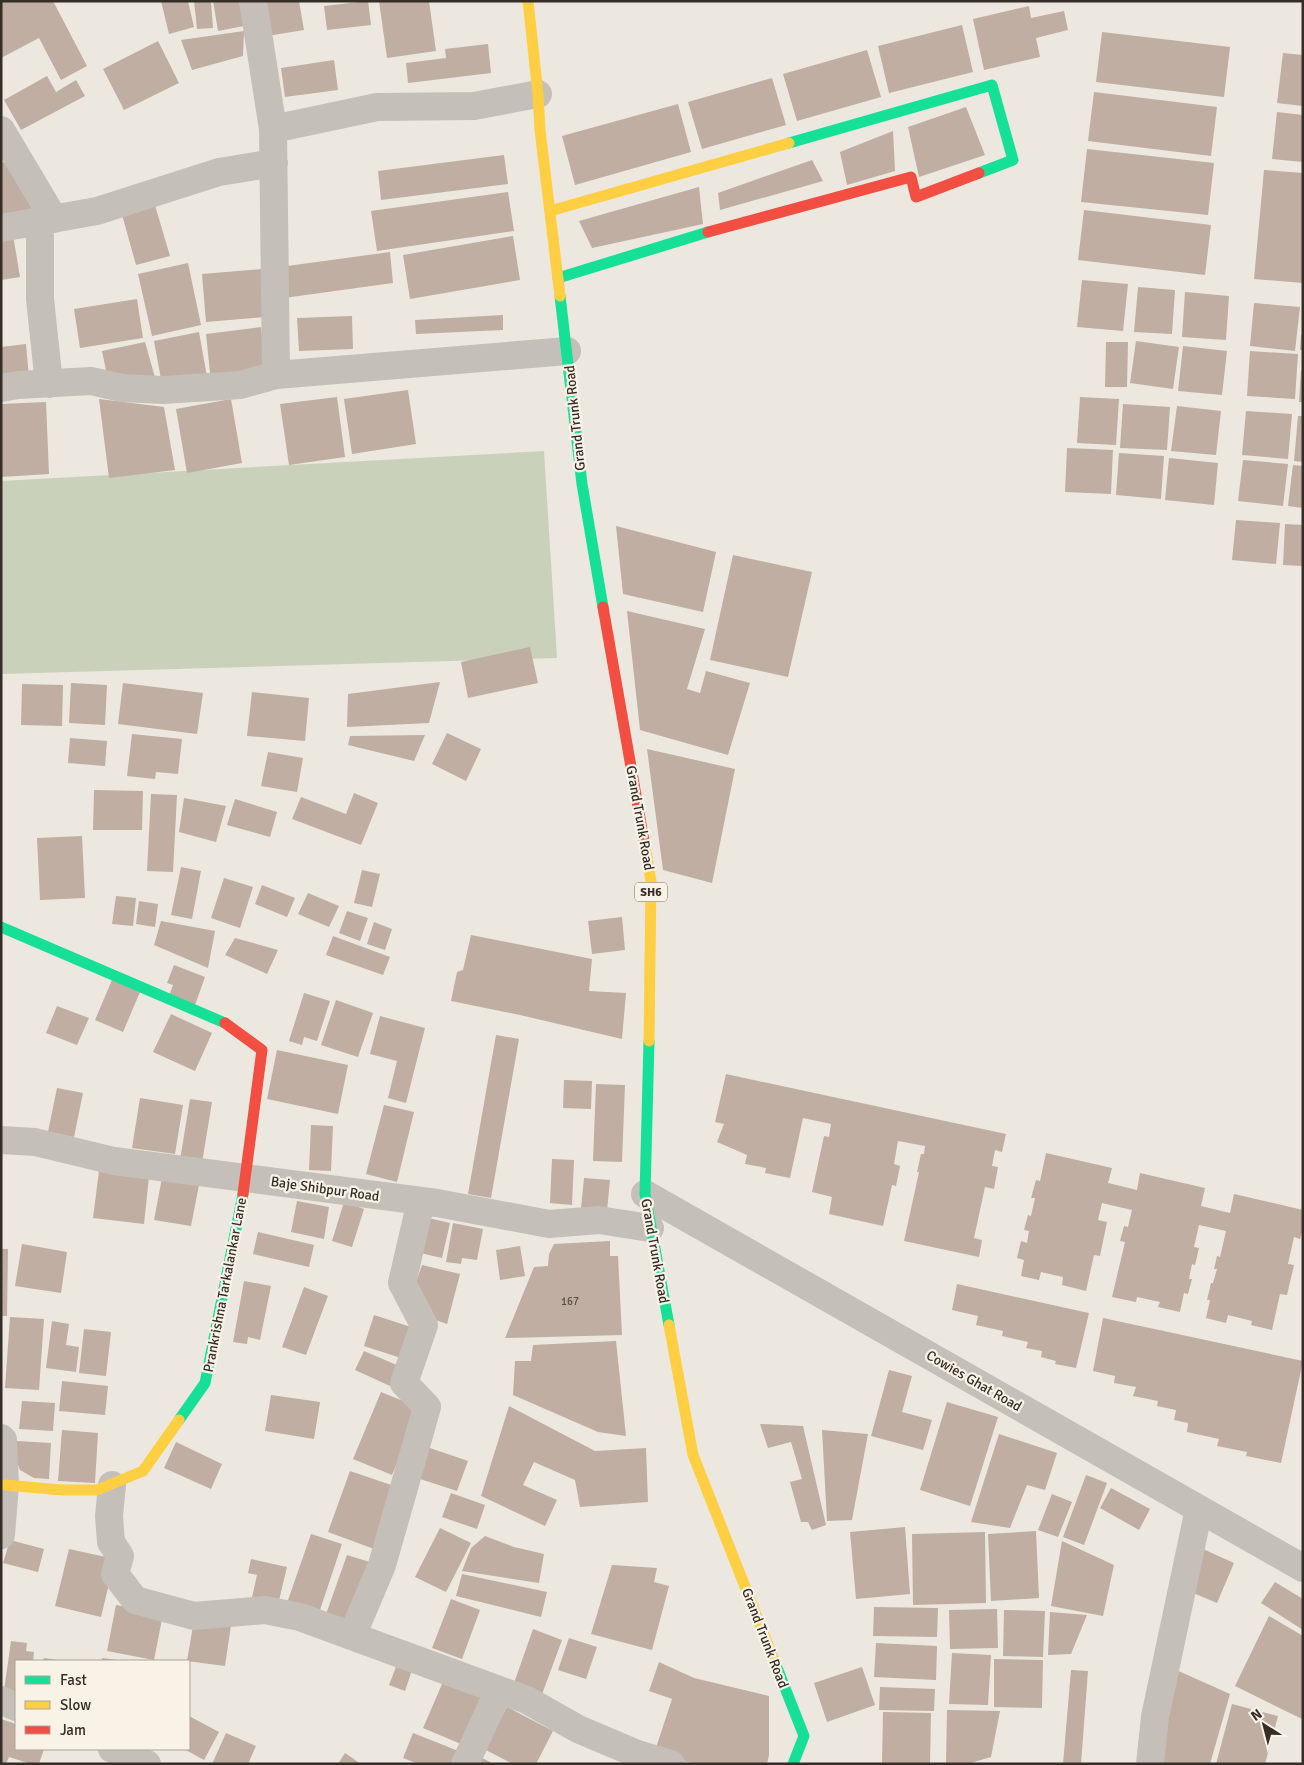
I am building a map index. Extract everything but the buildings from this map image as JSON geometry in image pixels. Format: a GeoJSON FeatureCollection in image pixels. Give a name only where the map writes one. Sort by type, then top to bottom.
{"type":"FeatureCollection","features":[{"type":"Feature","properties":{"kind":"street"},"geometry":{"type":"LineString","coordinates":[[253,1],[273,129],[276,375]]}},
{"type":"Feature","properties":{"kind":"street","name":"Grand Trunk Road"},"geometry":{"type":"LineString","coordinates":[[528,1],[540,130],[582,484],[651,881],[645,1194],[650,1228],[693,1455],[804,1736],[796,1763]]}},
{"type":"Feature","properties":{"kind":"street"},"geometry":{"type":"LineString","coordinates":[[550,210],[992,85],[1013,160],[916,197],[911,177],[714,230],[558,278]]}},
{"type":"Feature","properties":{"kind":"street"},"geometry":{"type":"LineString","coordinates":[[273,129],[377,107],[474,106],[538,94]]}},
{"type":"Feature","properties":{"kind":"street"},"geometry":{"type":"LineString","coordinates":[[1,130],[47,228],[40,299],[49,384]]}},
{"type":"Feature","properties":{"kind":"street"},"geometry":{"type":"LineString","coordinates":[[1,228],[47,228],[220,172],[274,163]]}},
{"type":"Feature","properties":{"kind":"street"},"geometry":{"type":"LineString","coordinates":[[1,388],[92,381],[122,388],[164,390],[240,385],[276,375],[567,351]]}},
{"type":"Feature","properties":{"kind":"street","name":"Prankrishna Tarkalankar Lane"},"geometry":{"type":"LineString","coordinates":[[1,927],[221,1020],[262,1050],[246,1178],[205,1383],[143,1471],[97,1490],[62,1490],[5,1485]]}},
{"type":"Feature","properties":{"kind":"street","name":"Baje Shibpur Road"},"geometry":{"type":"LineString","coordinates":[[1,1140],[35,1142],[114,1161],[421,1201],[549,1224],[599,1220],[650,1228]]}},
{"type":"Feature","properties":{"kind":"street","name":"Cowies Ghat Road"},"geometry":{"type":"LineString","coordinates":[[645,1194],[1303,1568]]}},
{"type":"Feature","properties":{"kind":"street"},"geometry":{"type":"LineString","coordinates":[[352,1636],[382,1565],[427,1407],[404,1383],[424,1325],[402,1283],[421,1201]]}},
{"type":"Feature","properties":{"kind":"street"},"geometry":{"type":"LineString","coordinates":[[1,1438],[3,1440],[5,1485],[1,1535]]}},
{"type":"Feature","properties":{"kind":"street"},"geometry":{"type":"LineString","coordinates":[[112,1485],[111,1542],[120,1556],[115,1574],[134,1600],[194,1616],[265,1610],[300,1617],[527,1700],[578,1729],[637,1754],[671,1764]]}},
{"type":"Feature","properties":{"kind":"street"},"geometry":{"type":"LineString","coordinates":[[1150,1764],[1155,1717],[1199,1509]]}},
{"type":"Feature","properties":{"kind":"street"},"geometry":{"type":"LineString","coordinates":[[465,1764],[499,1690]]}},
{"type":"Feature","properties":{"kind":"street"},"geometry":{"type":"LineString","coordinates":[[1,1700],[15,1707]]}},
{"type":"Feature","properties":{"kind":"street"},"geometry":{"type":"LineString","coordinates":[[114,1750],[147,1764]]}},
{"type":"Feature","properties":{"kind":"green space"},"geometry":{"type":"Polygon","coordinates":[[[544,451],[557,658],[1,674],[1,481],[544,451]]]}},
{"type":"Feature","properties":{"kind":"traffic: fast"},"geometry":{"type":"LineString","coordinates":[[789,143],[992,85],[1013,160],[979,173]]}},
{"type":"Feature","properties":{"kind":"traffic: fast"},"geometry":{"type":"LineString","coordinates":[[558,278],[708,232]]}},
{"type":"Feature","properties":{"kind":"traffic: fast"},"geometry":{"type":"LineString","coordinates":[[560,296],[582,484],[603,607]]}},
{"type":"Feature","properties":{"kind":"traffic: fast"},"geometry":{"type":"LineString","coordinates":[[1,927],[225,1023]]}},
{"type":"Feature","properties":{"kind":"traffic: fast"},"geometry":{"type":"LineString","coordinates":[[649,1041],[645,1194],[669,1325]]}},
{"type":"Feature","properties":{"kind":"traffic: fast"},"geometry":{"type":"LineString","coordinates":[[179,1420],[205,1383],[243,1194]]}},
{"type":"Feature","properties":{"kind":"traffic: fast"},"geometry":{"type":"LineString","coordinates":[[774,1660],[804,1736],[793,1764]]}},
{"type":"Feature","properties":{"kind":"traffic: slow"},"geometry":{"type":"LineString","coordinates":[[528,1],[540,130],[560,296]]}},
{"type":"Feature","properties":{"kind":"traffic: slow"},"geometry":{"type":"LineString","coordinates":[[550,211],[789,143]]}},
{"type":"Feature","properties":{"kind":"traffic: slow"},"geometry":{"type":"LineString","coordinates":[[644,841],[651,881],[649,1041]]}},
{"type":"Feature","properties":{"kind":"traffic: slow"},"geometry":{"type":"LineString","coordinates":[[669,1325],[693,1455],[774,1660]]}},
{"type":"Feature","properties":{"kind":"traffic: slow"},"geometry":{"type":"LineString","coordinates":[[5,1485],[62,1490],[97,1490],[143,1471],[179,1420]]}},
{"type":"Feature","properties":{"kind":"traffic: jam"},"geometry":{"type":"LineString","coordinates":[[708,232],[911,177],[916,197],[979,173]]}},
{"type":"Feature","properties":{"kind":"traffic: jam"},"geometry":{"type":"LineString","coordinates":[[603,607],[644,841]]}},
{"type":"Feature","properties":{"kind":"traffic: jam"},"geometry":{"type":"LineString","coordinates":[[225,1023],[262,1050],[243,1194]]}}]}
